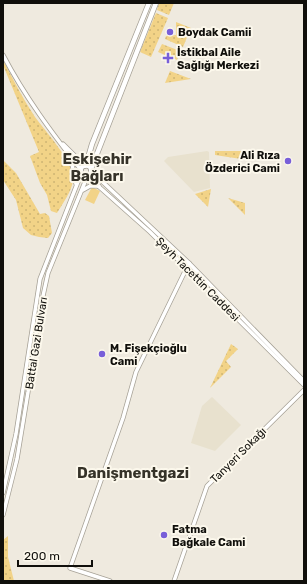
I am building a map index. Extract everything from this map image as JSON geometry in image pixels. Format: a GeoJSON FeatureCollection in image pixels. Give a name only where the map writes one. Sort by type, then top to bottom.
{"type":"FeatureCollection","features":[{"type":"Feature","properties":{"kind":"main road"},"geometry":{"type":"LineString","coordinates":[[149,3],[92,144],[85,166],[81,172],[88,177],[156,3]]}},
{"type":"Feature","properties":{"kind":"main road"},"geometry":{"type":"LineString","coordinates":[[85,166],[91,170]]}},
{"type":"Feature","properties":{"kind":"street"},"geometry":{"type":"LineString","coordinates":[[3,55],[26,96],[81,172]]}},
{"type":"Feature","properties":{"kind":"street"},"geometry":{"type":"LineString","coordinates":[[57,139],[85,166]]}},
{"type":"Feature","properties":{"kind":"street"},"geometry":{"type":"LineString","coordinates":[[69,155],[75,174],[76,189]]}},
{"type":"Feature","properties":{"kind":"street","name":"Şeyh Tacettin Caddesi"},"geometry":{"type":"LineString","coordinates":[[91,170],[189,263],[304,380]]}},
{"type":"Feature","properties":{"kind":"street","name":"Battal Gazi Bulvarı"},"geometry":{"type":"LineString","coordinates":[[3,493],[16,434],[40,279],[45,263],[76,189],[81,172]]}},
{"type":"Feature","properties":{"kind":"street","name":"Şeyh Tacettin Caddesi"},"geometry":{"type":"LineString","coordinates":[[88,177],[137,220],[304,385]]}},
{"type":"Feature","properties":{"kind":"street","name":"Battal Gazi Bulvarı"},"geometry":{"type":"LineString","coordinates":[[3,515],[22,427],[38,319],[48,273],[88,177]]}},
{"type":"Feature","properties":{"kind":"street"},"geometry":{"type":"LineString","coordinates":[[82,191],[90,186],[99,186]]}},
{"type":"Feature","properties":{"kind":"street"},"geometry":{"type":"LineString","coordinates":[[110,581],[70,568],[120,425],[136,372],[189,263]]}},
{"type":"Feature","properties":{"kind":"street","name":"Tanyeri Sokağı"},"geometry":{"type":"LineString","coordinates":[[174,581],[210,482],[304,390]]}},
{"type":"Feature","properties":{"kind":"shaded area"},"geometry":{"type":"Polygon","coordinates":[[[159,3],[174,3],[169,15],[157,10],[159,3]]]}},
{"type":"Feature","properties":{"kind":"shaded area"},"geometry":{"type":"Polygon","coordinates":[[[156,13],[168,18],[151,57],[140,52],[156,13]]]}},
{"type":"Feature","properties":{"kind":"shaded area"},"geometry":{"type":"Polygon","coordinates":[[[176,22],[191,28],[183,47],[165,39],[166,36],[176,35],[176,22]]]}},
{"type":"Feature","properties":{"kind":"shaded area"},"geometry":{"type":"Polygon","coordinates":[[[162,44],[180,51],[177,60],[171,57],[171,53],[166,52],[165,55],[158,52],[162,44]]]}},
{"type":"Feature","properties":{"kind":"shaded area"},"geometry":{"type":"Polygon","coordinates":[[[3,60],[35,117],[64,156],[72,173],[73,180],[71,188],[57,213],[51,211],[47,195],[40,183],[30,156],[39,152],[3,65],[3,60]]]}},
{"type":"Feature","properties":{"kind":"shaded area"},"geometry":{"type":"Polygon","coordinates":[[[170,71],[191,79],[165,83],[170,71]]]}},
{"type":"Feature","properties":{"kind":"shaded area"},"geometry":{"type":"Polygon","coordinates":[[[207,151],[209,152],[210,188],[194,192],[164,161],[168,157],[207,151]]]}},
{"type":"Feature","properties":{"kind":"shaded area"},"geometry":{"type":"Polygon","coordinates":[[[215,151],[241,151],[241,159],[215,155],[215,151]]]}},
{"type":"Feature","properties":{"kind":"shaded area"},"geometry":{"type":"Polygon","coordinates":[[[3,160],[16,173],[40,214],[45,213],[49,216],[52,233],[48,238],[31,235],[23,228],[16,200],[3,180],[3,160]]]}},
{"type":"Feature","properties":{"kind":"shaded area"},"geometry":{"type":"Polygon","coordinates":[[[92,187],[100,191],[94,204],[85,200],[92,187]]]}},
{"type":"Feature","properties":{"kind":"shaded area"},"geometry":{"type":"Polygon","coordinates":[[[211,189],[208,207],[195,194],[211,189]]]}},
{"type":"Feature","properties":{"kind":"shaded area"},"geometry":{"type":"Polygon","coordinates":[[[228,198],[245,203],[245,215],[228,198]]]}},
{"type":"Feature","properties":{"kind":"shaded area"},"geometry":{"type":"Polygon","coordinates":[[[231,344],[238,349],[226,361],[231,367],[210,388],[231,344]]]}},
{"type":"Feature","properties":{"kind":"shaded area"},"geometry":{"type":"Polygon","coordinates":[[[212,397],[241,425],[215,451],[191,443],[202,406],[212,397]]]}},
{"type":"Feature","properties":{"kind":"shaded area"},"geometry":{"type":"Polygon","coordinates":[[[8,536],[8,557],[14,581],[3,581],[3,540],[8,536]]]}},
{"type":"Feature","properties":{"kind":"place","name":"Boydak Camii"},"geometry":{"type":"Point","coordinates":[170,32]}},
{"type":"Feature","properties":{"kind":"place","name":"İstikbal Aile Sağlığı Merkezi"},"geometry":{"type":"Point","coordinates":[168,58]}},
{"type":"Feature","properties":{"kind":"place","name":"Ali Rıza Özderici Cami"},"geometry":{"type":"Point","coordinates":[288,161]}},
{"type":"Feature","properties":{"kind":"place","name":"M. Fişekçioğlu Cami"},"geometry":{"type":"Point","coordinates":[102,354]}},
{"type":"Feature","properties":{"kind":"place","name":"Fatma Bağkale Cami"},"geometry":{"type":"Point","coordinates":[164,535]}},
{"type":"Feature","properties":{"kind":"district","name":"Eskişehir Bağları"},"geometry":{"type":"Point","coordinates":[97,168]}},
{"type":"Feature","properties":{"kind":"district","name":"Danişmentgazi"},"geometry":{"type":"Point","coordinates":[133,473]}}]}
